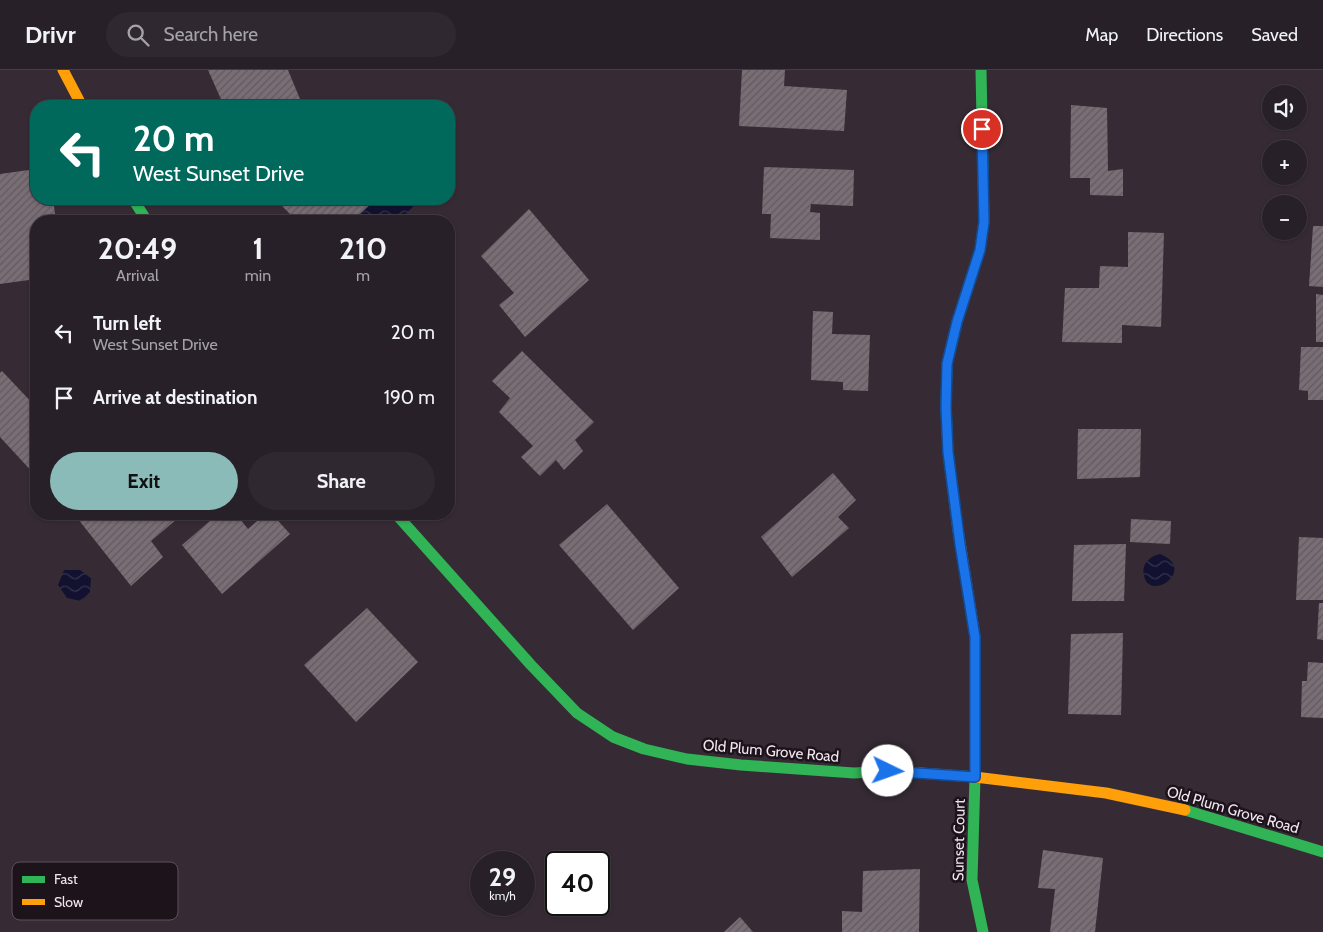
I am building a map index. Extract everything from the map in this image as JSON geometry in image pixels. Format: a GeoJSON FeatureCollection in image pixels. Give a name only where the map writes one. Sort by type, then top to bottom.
{"type":"FeatureCollection","features":[{"type":"Feature","properties":{"kind":"street"},"geometry":{"type":"LineString","coordinates":[[63,70],[79,100]]}},
{"type":"Feature","properties":{"kind":"street","name":"Sunset Court"},"geometry":{"type":"LineString","coordinates":[[981,70],[984,222],[980,250],[957,322],[947,364],[946,408],[948,452],[975,637],[975,777],[972,880],[982,932]]}},
{"type":"Feature","properties":{"kind":"street","name":"Old Plum Grove Road"},"geometry":{"type":"LineString","coordinates":[[401,520],[525,658],[577,712],[613,738],[644,749],[687,759],[741,766],[854,773],[888,771],[975,777],[1106,793],[1197,812],[1323,852]]}},
{"type":"Feature","properties":{"kind":"water"},"geometry":{"type":"Polygon","coordinates":[[[370,205],[411,205],[413,207],[404,215],[359,215],[370,205]]]}},
{"type":"Feature","properties":{"kind":"water"},"geometry":{"type":"Polygon","coordinates":[[[1160,554],[1170,560],[1174,568],[1173,575],[1162,585],[1154,586],[1148,583],[1143,572],[1147,561],[1160,554]]]}},
{"type":"Feature","properties":{"kind":"water"},"geometry":{"type":"Polygon","coordinates":[[[64,570],[80,570],[91,578],[90,592],[81,601],[67,598],[58,585],[64,570]]]}},
{"type":"Feature","properties":{"kind":"building"},"geometry":{"type":"Polygon","coordinates":[[[208,70],[288,70],[300,100],[221,100],[208,70]]]}},
{"type":"Feature","properties":{"kind":"building"},"geometry":{"type":"Polygon","coordinates":[[[742,70],[785,70],[784,86],[847,90],[844,131],[739,126],[742,70]]]}},
{"type":"Feature","properties":{"kind":"building"},"geometry":{"type":"Polygon","coordinates":[[[1071,105],[1107,108],[1108,171],[1123,169],[1123,196],[1090,195],[1090,178],[1070,178],[1071,105]]]}},
{"type":"Feature","properties":{"kind":"building"},"geometry":{"type":"Polygon","coordinates":[[[764,167],[854,170],[853,206],[811,204],[810,212],[820,213],[820,240],[770,238],[771,214],[762,214],[764,167]]]}},
{"type":"Feature","properties":{"kind":"building"},"geometry":{"type":"Polygon","coordinates":[[[30,170],[30,205],[54,205],[55,215],[30,215],[30,280],[0,284],[0,174],[30,170]]]}},
{"type":"Feature","properties":{"kind":"building"},"geometry":{"type":"Polygon","coordinates":[[[281,205],[370,205],[359,215],[291,215],[281,205]]]}},
{"type":"Feature","properties":{"kind":"building"},"geometry":{"type":"Polygon","coordinates":[[[529,209],[589,280],[525,337],[499,305],[514,293],[481,256],[529,209]]]}},
{"type":"Feature","properties":{"kind":"building"},"geometry":{"type":"Polygon","coordinates":[[[1313,226],[1323,226],[1323,287],[1309,286],[1313,226]]]}},
{"type":"Feature","properties":{"kind":"building"},"geometry":{"type":"Polygon","coordinates":[[[1128,232],[1164,233],[1161,327],[1122,325],[1122,343],[1062,342],[1065,288],[1099,288],[1100,266],[1128,267],[1128,232]]]}},
{"type":"Feature","properties":{"kind":"building"},"geometry":{"type":"Polygon","coordinates":[[[1316,294],[1323,295],[1323,342],[1316,342],[1316,294]]]}},
{"type":"Feature","properties":{"kind":"building"},"geometry":{"type":"Polygon","coordinates":[[[813,311],[833,312],[832,334],[870,335],[868,391],[843,390],[843,382],[811,380],[813,311]]]}},
{"type":"Feature","properties":{"kind":"building"},"geometry":{"type":"Polygon","coordinates":[[[1301,347],[1323,347],[1323,400],[1308,400],[1308,391],[1299,390],[1301,347]]]}},
{"type":"Feature","properties":{"kind":"building"},"geometry":{"type":"Polygon","coordinates":[[[522,351],[594,422],[575,440],[583,451],[564,470],[556,460],[540,476],[521,457],[533,446],[499,412],[510,398],[492,381],[522,351]]]}},
{"type":"Feature","properties":{"kind":"building"},"geometry":{"type":"Polygon","coordinates":[[[2,371],[30,401],[30,470],[0,437],[0,373],[2,371]]]}},
{"type":"Feature","properties":{"kind":"building"},"geometry":{"type":"Polygon","coordinates":[[[1078,429],[1141,429],[1140,477],[1077,479],[1078,429]]]}},
{"type":"Feature","properties":{"kind":"building"},"geometry":{"type":"Polygon","coordinates":[[[833,473],[856,500],[838,517],[849,528],[792,577],[761,537],[833,473]]]}},
{"type":"Feature","properties":{"kind":"building"},"geometry":{"type":"Polygon","coordinates":[[[607,504],[679,588],[633,630],[559,545],[607,504]]]}},
{"type":"Feature","properties":{"kind":"building"},"geometry":{"type":"Polygon","coordinates":[[[1131,519],[1171,521],[1170,544],[1130,542],[1131,519]]]}},
{"type":"Feature","properties":{"kind":"building"},"geometry":{"type":"Polygon","coordinates":[[[79,520],[176,520],[151,541],[163,557],[131,586],[79,520]]]}},
{"type":"Feature","properties":{"kind":"building"},"geometry":{"type":"Polygon","coordinates":[[[211,520],[241,520],[248,529],[258,520],[277,520],[290,534],[222,594],[182,545],[211,520]]]}},
{"type":"Feature","properties":{"kind":"building"},"geometry":{"type":"Polygon","coordinates":[[[1299,537],[1323,538],[1323,600],[1296,600],[1299,537]]]}},
{"type":"Feature","properties":{"kind":"building"},"geometry":{"type":"Polygon","coordinates":[[[1126,544],[1124,601],[1072,601],[1074,545],[1126,544]]]}},
{"type":"Feature","properties":{"kind":"building"},"geometry":{"type":"Polygon","coordinates":[[[1319,603],[1323,603],[1323,640],[1317,639],[1319,603]]]}},
{"type":"Feature","properties":{"kind":"building"},"geometry":{"type":"Polygon","coordinates":[[[367,608],[418,662],[356,722],[304,665],[367,608]]]}},
{"type":"Feature","properties":{"kind":"building"},"geometry":{"type":"Polygon","coordinates":[[[1123,633],[1121,715],[1068,714],[1071,634],[1123,633]]]}},
{"type":"Feature","properties":{"kind":"building"},"geometry":{"type":"Polygon","coordinates":[[[1308,662],[1323,663],[1323,718],[1301,717],[1302,681],[1307,681],[1308,662]]]}},
{"type":"Feature","properties":{"kind":"building"},"geometry":{"type":"Polygon","coordinates":[[[1043,850],[1103,858],[1095,932],[1050,932],[1055,889],[1038,888],[1043,850]]]}},
{"type":"Feature","properties":{"kind":"building"},"geometry":{"type":"Polygon","coordinates":[[[920,869],[919,932],[842,932],[842,911],[862,912],[863,871],[920,869]]]}},
{"type":"Feature","properties":{"kind":"building"},"geometry":{"type":"Polygon","coordinates":[[[740,917],[753,932],[724,932],[740,917]]]}},
{"type":"Feature","properties":{"kind":"traffic: fast"},"geometry":{"type":"LineString","coordinates":[[958,530],[948,452],[947,364],[957,322],[980,250],[984,222],[981,70]]}},
{"type":"Feature","properties":{"kind":"traffic: fast"},"geometry":{"type":"LineString","coordinates":[[137,205],[143,215]]}},
{"type":"Feature","properties":{"kind":"traffic: fast"},"geometry":{"type":"LineString","coordinates":[[401,520],[531,665],[577,713],[613,737],[644,749],[687,759],[854,773],[888,771],[920,773]]}},
{"type":"Feature","properties":{"kind":"traffic: fast"},"geometry":{"type":"LineString","coordinates":[[975,681],[972,880],[983,932]]}},
{"type":"Feature","properties":{"kind":"traffic: fast"},"geometry":{"type":"LineString","coordinates":[[1185,810],[1323,852]]}},
{"type":"Feature","properties":{"kind":"traffic: slow"},"geometry":{"type":"LineString","coordinates":[[63,70],[79,100]]}},
{"type":"Feature","properties":{"kind":"traffic: slow"},"geometry":{"type":"LineString","coordinates":[[958,530],[975,637],[975,681]]}},
{"type":"Feature","properties":{"kind":"traffic: slow"},"geometry":{"type":"LineString","coordinates":[[920,773],[975,777],[1106,793],[1185,810]]}},
{"type":"Feature","properties":{"kind":"route"},"geometry":{"type":"LineString","coordinates":[[888,771],[975,777],[975,637],[948,452],[946,408],[947,364],[957,322],[980,250],[984,222],[982,129]]}}]}
